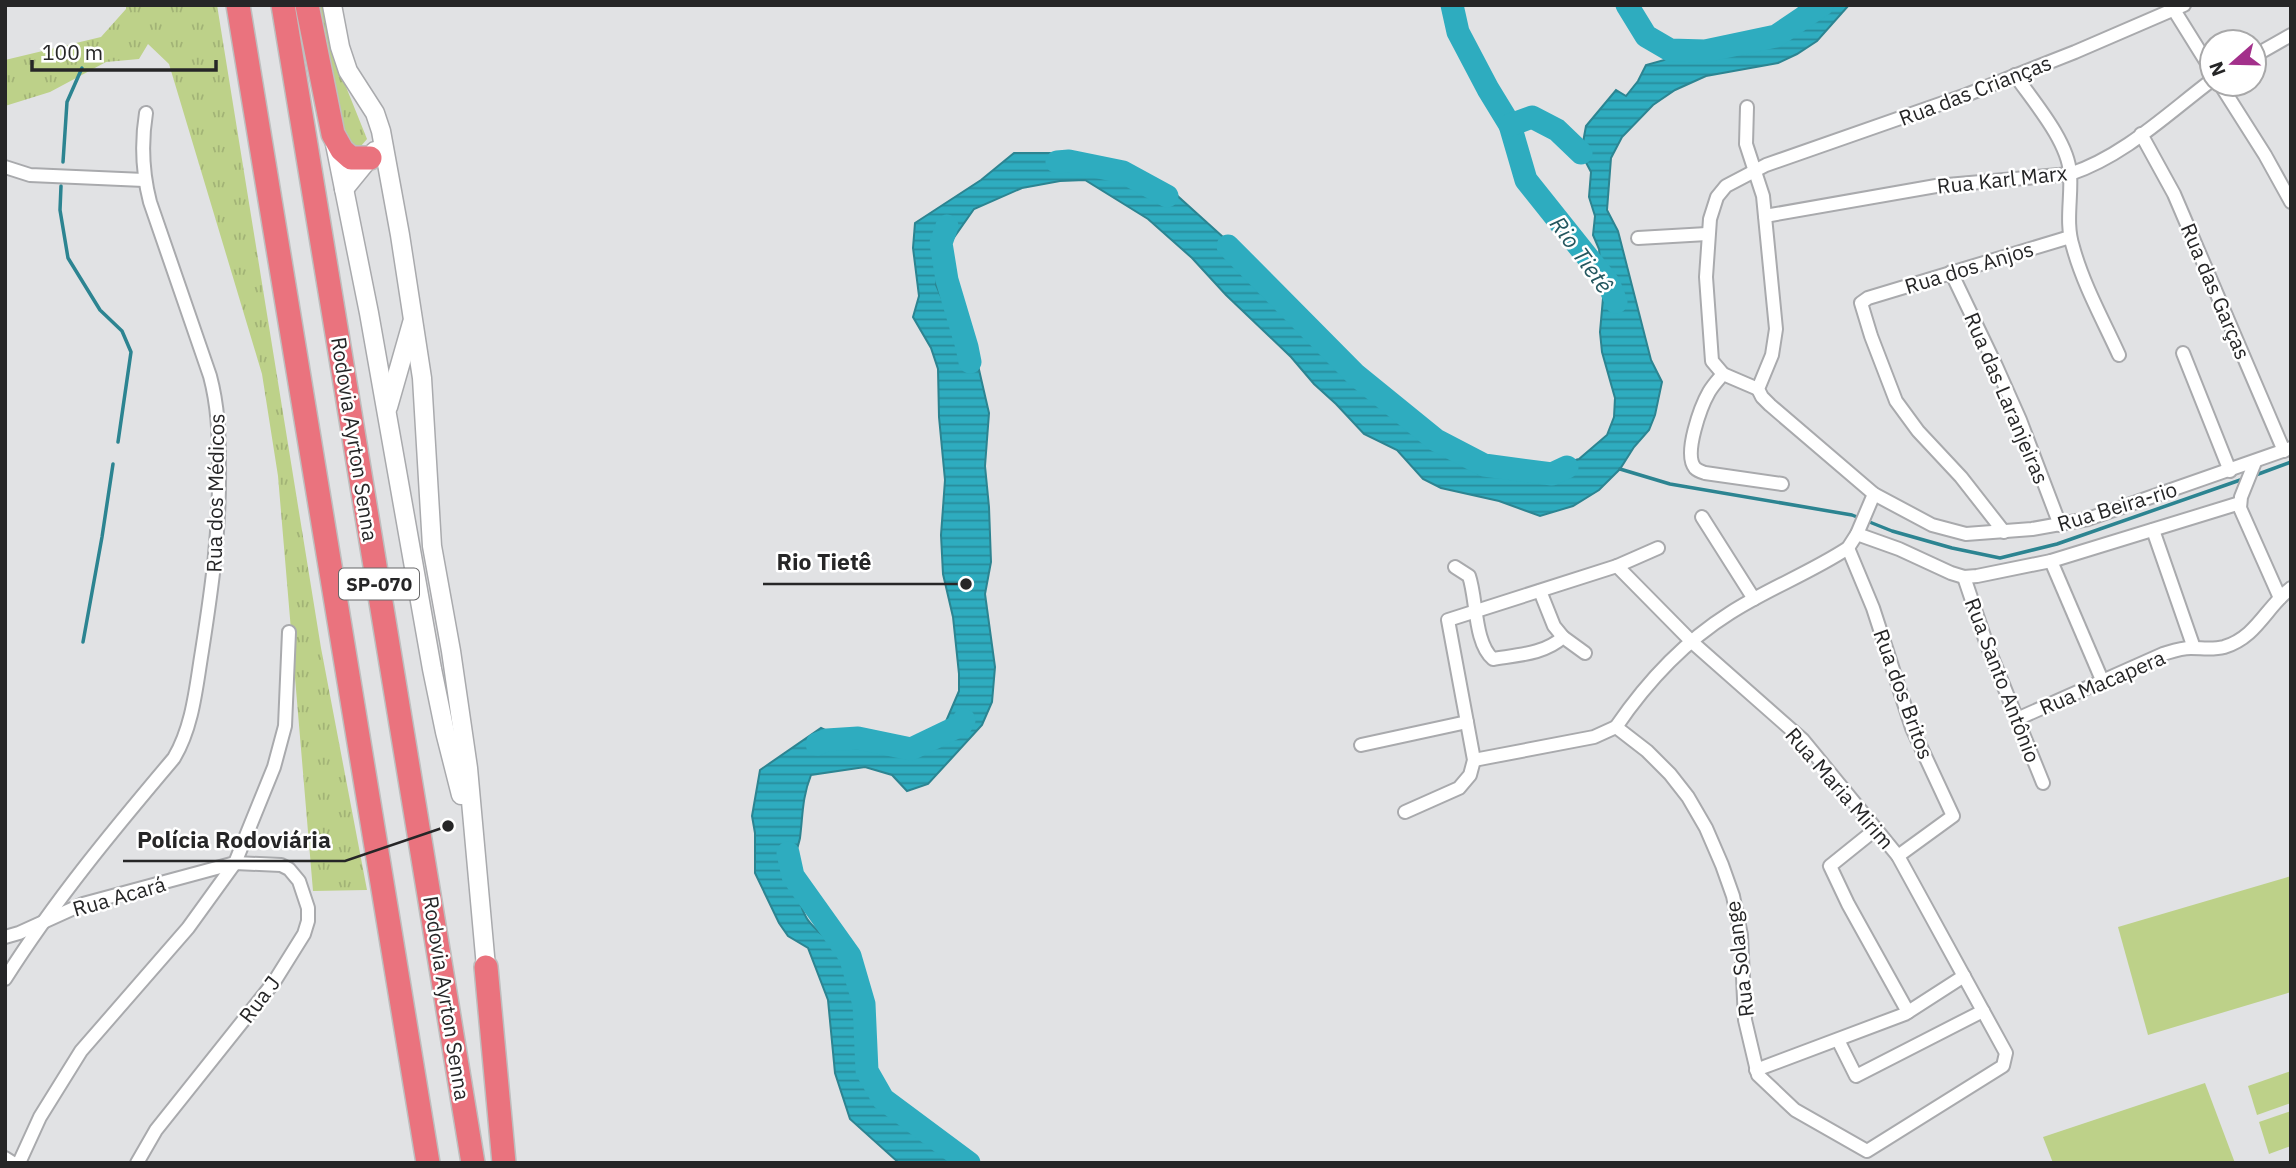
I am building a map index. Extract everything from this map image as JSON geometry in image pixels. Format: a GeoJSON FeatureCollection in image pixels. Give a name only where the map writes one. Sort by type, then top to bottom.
{"type":"FeatureCollection","features":[{"type":"Feature","properties":{"kind":"highway"},"geometry":{"type":"LineString","coordinates":[[228,5],[252,144],[268,190]]}},
{"type":"Feature","properties":{"kind":"highway","name":"SP-070"},"geometry":{"type":"LineString","coordinates":[[238,5],[428,1163]]}},
{"type":"Feature","properties":{"kind":"highway","name":"Rodovia Ayrton Senna"},"geometry":{"type":"LineString","coordinates":[[283,5],[474,1163]]}},
{"type":"Feature","properties":{"kind":"highway"},"geometry":{"type":"LineString","coordinates":[[307,5],[333,134],[342,150],[351,158],[369,158]]}},
{"type":"Feature","properties":{"kind":"highway"},"geometry":{"type":"LineString","coordinates":[[486,967],[504,1163]]}},
{"type":"Feature","properties":{"kind":"street"},"geometry":{"type":"LineString","coordinates":[[332,5],[340,47],[348,71],[375,113],[381,131],[414,316],[422,378],[432,546],[468,768],[486,967]]}},
{"type":"Feature","properties":{"kind":"street"},"geometry":{"type":"LineString","coordinates":[[2179,7],[2198,44]]}},
{"type":"Feature","properties":{"kind":"street","name":"Rua das Crianças"},"geometry":{"type":"LineString","coordinates":[[1723,374],[1712,361],[1706,277],[1707,234],[1721,190],[1759,168],[1914,114],[2126,31],[2179,7]]}},
{"type":"Feature","properties":{"kind":"street"},"geometry":{"type":"LineString","coordinates":[[2268,47],[2291,35]]}},
{"type":"Feature","properties":{"kind":"street"},"geometry":{"type":"LineString","coordinates":[[2015,75],[2066,156],[2070,173],[2070,237],[2078,263],[2119,355]]}},
{"type":"Feature","properties":{"kind":"street","name":"Rua Karl Marx"},"geometry":{"type":"LineString","coordinates":[[1766,216],[1936,186],[2070,173],[2104,160],[2198,91]]}},
{"type":"Feature","properties":{"kind":"street"},"geometry":{"type":"LineString","coordinates":[[2229,98],[2291,202]]}},
{"type":"Feature","properties":{"kind":"street"},"geometry":{"type":"LineString","coordinates":[[1746,107],[1746,144],[1759,168],[1766,216],[1776,329],[1772,355],[1758,389],[1723,374],[1711,389],[1701,408],[1694,438],[1693,464],[1698,471],[1706,473],[1782,484]]}},
{"type":"Feature","properties":{"kind":"street","name":"Rua dos Médicos"},"geometry":{"type":"LineString","coordinates":[[5,979],[104,841],[174,758],[188,725],[197,682],[215,569],[219,481],[217,403],[144,180],[142,152],[146,113]]}},
{"type":"Feature","properties":{"kind":"street"},"geometry":{"type":"LineString","coordinates":[[344,190],[376,150],[381,131]]}},
{"type":"Feature","properties":{"kind":"street"},"geometry":{"type":"LineString","coordinates":[[333,134],[387,411],[435,681],[475,856]]}},
{"type":"Feature","properties":{"kind":"street","name":"Rua das Garças"},"geometry":{"type":"LineString","coordinates":[[2141,134],[2174,194],[2287,450]]}},
{"type":"Feature","properties":{"kind":"street"},"geometry":{"type":"LineString","coordinates":[[5,167],[30,175],[144,180]]}},
{"type":"Feature","properties":{"kind":"street"},"geometry":{"type":"LineString","coordinates":[[1637,238],[1707,234]]}},
{"type":"Feature","properties":{"kind":"street","name":"Rua dos Anjos"},"geometry":{"type":"LineString","coordinates":[[2004,532],[1961,477],[1918,431],[1896,401],[1861,306],[1868,298],[2070,237]]}},
{"type":"Feature","properties":{"kind":"street","name":"Rua das Laranjeiras"},"geometry":{"type":"LineString","coordinates":[[1951,272],[2015,409],[2060,525]]}},
{"type":"Feature","properties":{"kind":"street"},"geometry":{"type":"LineString","coordinates":[[387,411],[414,316]]}},
{"type":"Feature","properties":{"kind":"street"},"geometry":{"type":"LineString","coordinates":[[2183,353],[2230,471]]}},
{"type":"Feature","properties":{"kind":"street","name":"Rua Beira-rio"},"geometry":{"type":"LineString","coordinates":[[1758,389],[1770,405],[1872,499],[1949,531],[1966,534],[2060,525],[2106,514],[2230,471],[2255,466],[2287,450]]}},
{"type":"Feature","properties":{"kind":"street"},"geometry":{"type":"LineString","coordinates":[[2255,466],[2239,502],[2280,598]]}},
{"type":"Feature","properties":{"kind":"street"},"geometry":{"type":"LineString","coordinates":[[1474,760],[1594,737],[1616,727],[1638,695],[1661,671],[1728,614],[1848,548],[1872,499]]}},
{"type":"Feature","properties":{"kind":"street"},"geometry":{"type":"LineString","coordinates":[[1858,531],[1964,577],[1990,575],[2051,561],[2239,502]]}},
{"type":"Feature","properties":{"kind":"street"},"geometry":{"type":"LineString","coordinates":[[1702,517],[1754,599]]}},
{"type":"Feature","properties":{"kind":"street"},"geometry":{"type":"LineString","coordinates":[[2153,530],[2194,648]]}},
{"type":"Feature","properties":{"kind":"street"},"geometry":{"type":"LineString","coordinates":[[1405,812],[1459,788],[1470,775],[1474,760],[1448,620],[1618,566],[1658,548]]}},
{"type":"Feature","properties":{"kind":"street","name":"Rua dos Britos"},"geometry":{"type":"LineString","coordinates":[[1848,548],[1873,608],[1912,729],[1953,816],[1898,856]]}},
{"type":"Feature","properties":{"kind":"street"},"geometry":{"type":"LineString","coordinates":[[2051,561],[2102,680]]}},
{"type":"Feature","properties":{"kind":"street","name":"Rua Maria Mirim"},"geometry":{"type":"LineString","coordinates":[[1618,566],[1692,642],[1802,740],[1877,829],[1898,856],[2006,1053],[2003,1066],[1867,1151],[1795,1110],[1756,1070]]}},
{"type":"Feature","properties":{"kind":"street"},"geometry":{"type":"LineString","coordinates":[[1455,567],[1469,576],[1486,654],[1493,659],[1539,651],[1554,646],[1563,637]]}},
{"type":"Feature","properties":{"kind":"street","name":"Rua Santo Antônio"},"geometry":{"type":"LineString","coordinates":[[1964,577],[1987,645],[2043,783]]}},
{"type":"Feature","properties":{"kind":"street","name":"Rua Macapera"},"geometry":{"type":"LineString","coordinates":[[2017,719],[2163,654],[2181,649],[2218,648],[2237,642],[2261,623],[2291,588]]}},
{"type":"Feature","properties":{"kind":"street"},"geometry":{"type":"LineString","coordinates":[[1540,591],[1554,626],[1563,637],[1585,653]]}},
{"type":"Feature","properties":{"kind":"street"},"geometry":{"type":"LineString","coordinates":[[19,1163],[40,1117],[81,1051],[188,928],[235,863],[274,767],[285,726],[289,632]]}},
{"type":"Feature","properties":{"kind":"street"},"geometry":{"type":"LineString","coordinates":[[1361,745],[1467,722]]}},
{"type":"Feature","properties":{"kind":"street","name":"Rua Solange"},"geometry":{"type":"LineString","coordinates":[[1616,727],[1647,751],[1688,797],[1706,828],[1722,865],[1733,896],[1741,935],[1745,1020],[1756,1070]]}},
{"type":"Feature","properties":{"kind":"street"},"geometry":{"type":"LineString","coordinates":[[1877,829],[1830,866],[1908,1012]]}},
{"type":"Feature","properties":{"kind":"street","name":"Rua Acará"},"geometry":{"type":"LineString","coordinates":[[5,937],[83,904],[235,863]]}},
{"type":"Feature","properties":{"kind":"street","name":"Rua J"},"geometry":{"type":"LineString","coordinates":[[137,1163],[156,1129],[274,982],[304,934],[308,908],[299,881],[289,869],[281,865],[235,863]]}},
{"type":"Feature","properties":{"kind":"street"},"geometry":{"type":"LineString","coordinates":[[1756,1070],[1908,1012],[1964,976]]}},
{"type":"Feature","properties":{"kind":"street"},"geometry":{"type":"LineString","coordinates":[[1838,1040],[1856,1076],[1983,1011]]}},
{"type":"Feature","properties":{"kind":"street"},"geometry":{"type":"LineString","coordinates":[[5,1158],[13,1163]]}},
{"type":"Feature","properties":{"kind":"green space"},"geometry":{"type":"Polygon","coordinates":[[[126,5],[217,5],[321,648],[367,890],[313,891],[278,476],[262,374],[169,64],[148,44],[139,59],[106,62],[50,92],[5,106],[5,60],[101,37],[126,9],[126,5]]]}},
{"type":"Feature","properties":{"kind":"green space"},"geometry":{"type":"Polygon","coordinates":[[[319,5],[325,5],[334,57],[367,139],[361,146],[352,147],[345,141],[319,5]]]}},
{"type":"Feature","properties":{"kind":"green space"},"geometry":{"type":"Polygon","coordinates":[[[2291,876],[2291,992],[2148,1035],[2118,927],[2291,876]]]}},
{"type":"Feature","properties":{"kind":"green space"},"geometry":{"type":"Polygon","coordinates":[[[2291,1071],[2291,1103],[2257,1115],[2248,1086],[2291,1071]]]}},
{"type":"Feature","properties":{"kind":"green space"},"geometry":{"type":"Polygon","coordinates":[[[2205,1083],[2235,1163],[2053,1163],[2043,1137],[2205,1083]]]}},
{"type":"Feature","properties":{"kind":"green space"},"geometry":{"type":"Polygon","coordinates":[[[2291,1111],[2291,1146],[2269,1154],[2259,1122],[2291,1111]]]}},
{"type":"Feature","properties":{"kind":"water","name":"Rio Tietê"},"geometry":{"type":"Polygon","coordinates":[[[1801,5],[1849,5],[1817,41],[1797,54],[1778,63],[1706,76],[1675,90],[1653,105],[1622,137],[1611,158],[1607,210],[1618,231],[1651,360],[1662,382],[1649,430],[1620,469],[1599,490],[1573,506],[1540,516],[1499,501],[1441,488],[1423,479],[1397,450],[1364,434],[1192,258],[1148,219],[1085,180],[1060,181],[1022,188],[974,209],[941,256],[936,285],[949,315],[974,348],[989,413],[985,466],[991,562],[985,594],[995,667],[992,702],[982,725],[928,784],[907,791],[892,775],[865,767],[811,775],[804,799],[795,861],[796,886],[806,917],[848,962],[863,989],[868,1017],[860,1066],[886,1102],[905,1121],[940,1148],[970,1163],[899,1163],[850,1119],[835,1073],[828,1000],[808,948],[788,936],[755,873],[755,833],[752,816],[760,770],[821,728],[881,750],[900,751],[915,748],[938,740],[959,691],[953,617],[943,574],[941,535],[945,480],[938,369],[931,348],[913,317],[919,296],[913,248],[915,223],[981,180],[1014,153],[1050,153],[1172,191],[1243,255],[1254,282],[1295,317],[1340,372],[1479,474],[1508,478],[1530,477],[1579,459],[1607,435],[1614,417],[1615,398],[1602,352],[1600,332],[1603,298],[1599,249],[1593,235],[1595,216],[1589,197],[1591,172],[1581,153],[1586,126],[1616,90],[1626,96],[1646,65],[1693,52],[1754,49],[1801,5]]]}},
{"type":"Feature","properties":{"kind":"waterway","name":"Rio Tietê"},"geometry":{"type":"LineString","coordinates":[[1452,5],[1458,32],[1510,125],[1526,180],[1609,284],[1616,302]]}},
{"type":"Feature","properties":{"kind":"waterway","name":"Rio Tietê"},"geometry":{"type":"LineString","coordinates":[[1627,5],[1646,36],[1670,50],[1705,51],[1776,36],[1822,5]]}},
{"type":"Feature","properties":{"kind":"waterway"},"geometry":{"type":"LineString","coordinates":[[63,162],[67,102],[82,68]]}},
{"type":"Feature","properties":{"kind":"waterway"},"geometry":{"type":"LineString","coordinates":[[1510,125],[1532,117],[1557,130],[1581,153]]}},
{"type":"Feature","properties":{"kind":"waterway","name":"Rio Tietê"},"geometry":{"type":"LineString","coordinates":[[1057,162],[1069,161],[1123,172],[1167,196]]}},
{"type":"Feature","properties":{"kind":"waterway"},"geometry":{"type":"LineString","coordinates":[[61,186],[60,210],[68,258],[100,310],[122,331],[131,352],[118,442]]}},
{"type":"Feature","properties":{"kind":"waterway","name":"Rio Tietê"},"geometry":{"type":"LineString","coordinates":[[947,226],[941,243],[947,280],[970,362]]}},
{"type":"Feature","properties":{"kind":"waterway","name":"Rio Tietê"},"geometry":{"type":"LineString","coordinates":[[1228,246],[1356,375],[1436,440],[1484,465],[1552,474],[1567,467]]}},
{"type":"Feature","properties":{"kind":"waterway"},"geometry":{"type":"LineString","coordinates":[[2253,476],[2291,462]]}},
{"type":"Feature","properties":{"kind":"waterway"},"geometry":{"type":"LineString","coordinates":[[83,642],[113,464]]}},
{"type":"Feature","properties":{"kind":"waterway"},"geometry":{"type":"LineString","coordinates":[[1620,469],[1670,484],[1852,515],[1892,531],[2000,558],[2057,544],[2246,478]]}},
{"type":"Feature","properties":{"kind":"waterway","name":"Rio Tietê"},"geometry":{"type":"LineString","coordinates":[[817,744],[827,740],[858,738],[911,749],[961,725],[964,720]]}},
{"type":"Feature","properties":{"kind":"waterway","name":"Rio Tietê"},"geometry":{"type":"LineString","coordinates":[[788,853],[793,876],[850,956],[864,1004],[867,1071],[883,1099],[969,1163]]}},
{"type":"Feature","properties":{"kind":"place","name":"Rio Tietê"},"geometry":{"type":"Point","coordinates":[966,584]}},
{"type":"Feature","properties":{"kind":"place","name":"Polícia Rodoviária"},"geometry":{"type":"Point","coordinates":[448,826]}}]}
